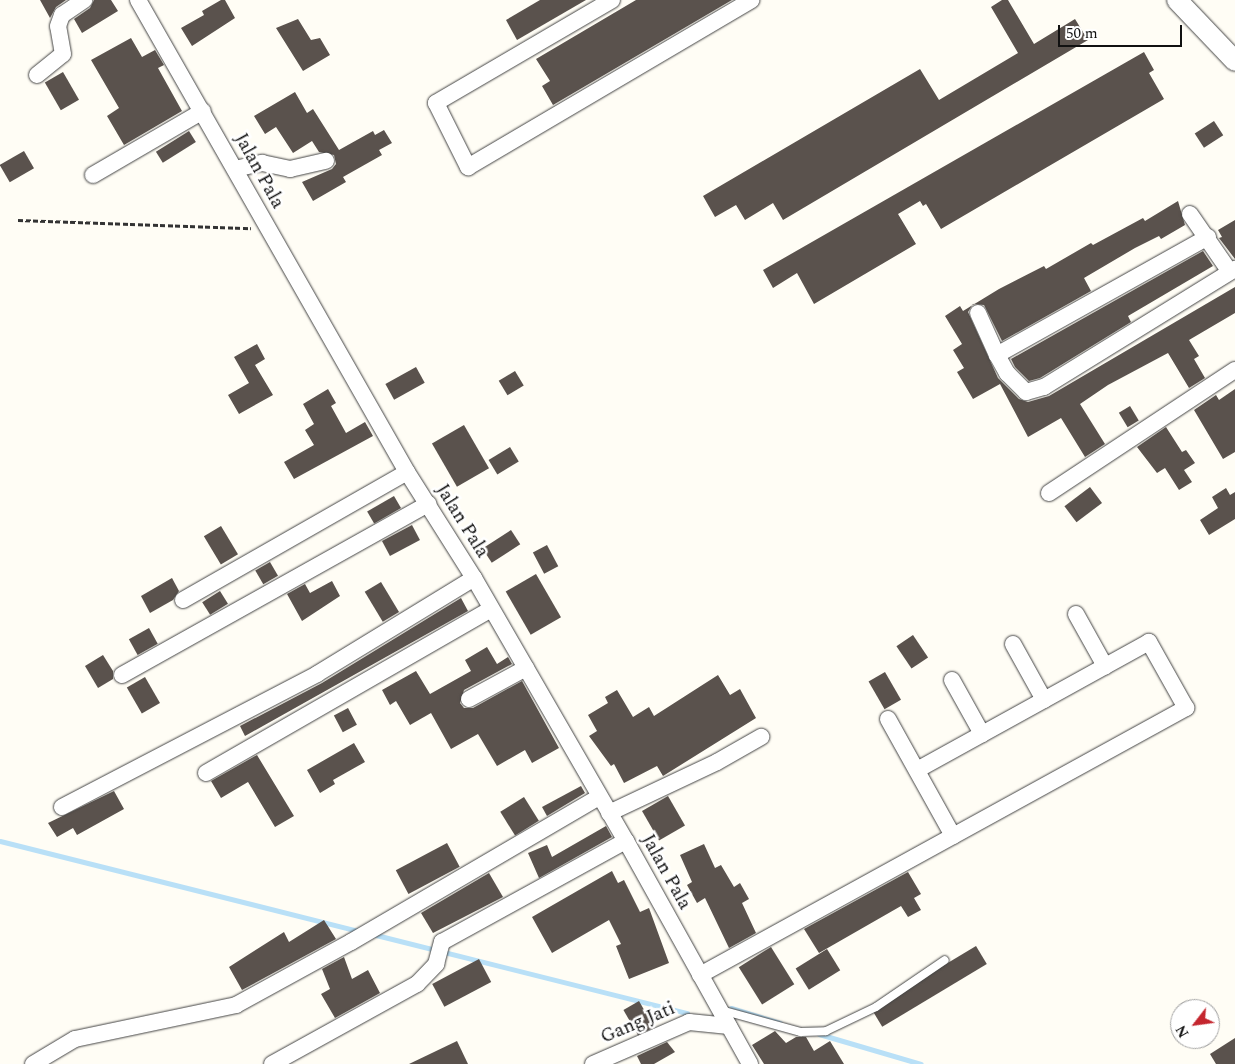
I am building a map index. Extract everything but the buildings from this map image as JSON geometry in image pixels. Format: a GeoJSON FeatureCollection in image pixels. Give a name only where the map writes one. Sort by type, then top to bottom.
{"type":"FeatureCollection","features":[{"type":"Feature","properties":{"kind":"street"},"geometry":{"type":"LineString","coordinates":[[37,74],[63,54],[59,29],[62,15],[84,0]]}},
{"type":"Feature","properties":{"kind":"street","name":"Jalan Pala"},"geometry":{"type":"LineString","coordinates":[[138,0],[408,472],[474,578],[490,610],[526,668],[750,1064]]}},
{"type":"Feature","properties":{"kind":"street"},"geometry":{"type":"LineString","coordinates":[[612,0],[590,8],[436,103],[468,167],[752,0]]}},
{"type":"Feature","properties":{"kind":"street"},"geometry":{"type":"LineString","coordinates":[[1177,0],[1235,61]]}},
{"type":"Feature","properties":{"kind":"street"},"geometry":{"type":"LineString","coordinates":[[93,175],[203,111]]}},
{"type":"Feature","properties":{"kind":"street"},"geometry":{"type":"LineString","coordinates":[[235,168],[262,163],[290,170],[326,161]]}},
{"type":"Feature","properties":{"kind":"street"},"geometry":{"type":"LineString","coordinates":[[978,313],[997,355],[1022,390],[1030,392],[1044,387],[1232,270],[1190,214]]}},
{"type":"Feature","properties":{"kind":"street"},"geometry":{"type":"LineString","coordinates":[[997,355],[1208,237]]}},
{"type":"Feature","properties":{"kind":"street"},"geometry":{"type":"LineString","coordinates":[[1049,493],[1235,370]]}},
{"type":"Feature","properties":{"kind":"street"},"geometry":{"type":"LineString","coordinates":[[183,600],[408,472]]}},
{"type":"Feature","properties":{"kind":"street"},"geometry":{"type":"LineString","coordinates":[[122,675],[428,504]]}},
{"type":"Feature","properties":{"kind":"street"},"geometry":{"type":"LineString","coordinates":[[62,807],[317,674],[474,578]]}},
{"type":"Feature","properties":{"kind":"street"},"geometry":{"type":"LineString","coordinates":[[206,773],[490,610]]}},
{"type":"Feature","properties":{"kind":"street"},"geometry":{"type":"LineString","coordinates":[[1076,614],[1105,666]]}},
{"type":"Feature","properties":{"kind":"street"},"geometry":{"type":"LineString","coordinates":[[700,975],[1186,708],[1149,642],[917,770]]}},
{"type":"Feature","properties":{"kind":"street"},"geometry":{"type":"LineString","coordinates":[[1013,644],[1044,700]]}},
{"type":"Feature","properties":{"kind":"street"},"geometry":{"type":"LineString","coordinates":[[469,698],[526,668]]}},
{"type":"Feature","properties":{"kind":"street"},"geometry":{"type":"LineString","coordinates":[[952,680],[982,734]]}},
{"type":"Feature","properties":{"kind":"street"},"geometry":{"type":"LineString","coordinates":[[888,718],[953,836]]}},
{"type":"Feature","properties":{"kind":"street"},"geometry":{"type":"LineString","coordinates":[[608,813],[718,762],[761,737]]}},
{"type":"Feature","properties":{"kind":"street"},"geometry":{"type":"LineString","coordinates":[[33,1064],[76,1039],[236,1005],[351,942],[397,912],[599,796]]}},
{"type":"Feature","properties":{"kind":"street"},"geometry":{"type":"LineString","coordinates":[[272,1064],[417,984],[436,964],[442,942],[626,842]]}},
{"type":"Feature","properties":{"kind":"street","name":"Gang Jati"},"geometry":{"type":"LineString","coordinates":[[593,1064],[690,1022],[729,1026]]}},
{"type":"Feature","properties":{"kind":"lane"},"geometry":{"type":"LineString","coordinates":[[719,1010],[801,1032],[826,1031],[876,1007],[945,960]]}},
{"type":"Feature","properties":{"kind":"path"},"geometry":{"type":"LineString","coordinates":[[18,220],[269,229]]}},
{"type":"Feature","properties":{"kind":"waterway"},"geometry":{"type":"LineString","coordinates":[[0,841],[362,932]]}},
{"type":"Feature","properties":{"kind":"waterway"},"geometry":{"type":"LineString","coordinates":[[372,934],[687,1013]]}},
{"type":"Feature","properties":{"kind":"waterway"},"geometry":{"type":"LineString","coordinates":[[731,1008],[780,1023]]}},
{"type":"Feature","properties":{"kind":"waterway"},"geometry":{"type":"LineString","coordinates":[[819,1034],[921,1064]]}}]}
